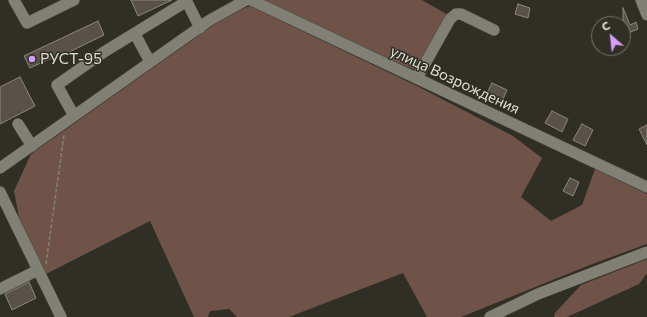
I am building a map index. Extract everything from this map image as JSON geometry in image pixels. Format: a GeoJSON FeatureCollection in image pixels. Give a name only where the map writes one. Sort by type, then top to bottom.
{"type":"FeatureCollection","features":[{"type":"Feature","properties":{"kind":"street"},"geometry":{"type":"LineString","coordinates":[[14,0],[26,23],[74,0]]}},
{"type":"Feature","properties":{"kind":"street"},"geometry":{"type":"LineString","coordinates":[[0,168],[200,28],[230,4],[246,0]]}},
{"type":"Feature","properties":{"kind":"street","name":"улица Возрождения"},"geometry":{"type":"LineString","coordinates":[[251,0],[647,187]]}},
{"type":"Feature","properties":{"kind":"street"},"geometry":{"type":"LineString","coordinates":[[641,0],[647,15]]}},
{"type":"Feature","properties":{"kind":"street"},"geometry":{"type":"LineString","coordinates":[[70,119],[57,85],[104,52],[187,1],[200,28]]}},
{"type":"Feature","properties":{"kind":"street"},"geometry":{"type":"LineString","coordinates":[[417,78],[450,19],[456,14],[461,14],[494,30]]}},
{"type":"Feature","properties":{"kind":"street"},"geometry":{"type":"LineString","coordinates":[[135,34],[150,62]]}},
{"type":"Feature","properties":{"kind":"street"},"geometry":{"type":"LineString","coordinates":[[18,124],[32,146]]}},
{"type":"Feature","properties":{"kind":"street"},"geometry":{"type":"LineString","coordinates":[[0,192],[61,317]]}},
{"type":"Feature","properties":{"kind":"street"},"geometry":{"type":"LineString","coordinates":[[490,317],[538,294],[647,252]]}},
{"type":"Feature","properties":{"kind":"street"},"geometry":{"type":"LineString","coordinates":[[0,289],[39,273]]}},
{"type":"Feature","properties":{"kind":"path"},"geometry":{"type":"LineString","coordinates":[[39,273],[46,268],[70,119]]}},
{"type":"Feature","properties":{"kind":"shaded area"},"geometry":{"type":"Polygon","coordinates":[[[263,0],[422,0],[450,16],[423,73],[375,54],[263,0]]]}},
{"type":"Feature","properties":{"kind":"shaded area"},"geometry":{"type":"Polygon","coordinates":[[[250,6],[417,86],[513,136],[542,158],[521,197],[551,221],[582,205],[595,169],[647,194],[647,244],[595,263],[461,317],[427,317],[403,273],[289,317],[237,317],[229,309],[210,311],[208,317],[194,317],[150,221],[46,274],[20,223],[14,191],[31,154],[215,24],[250,6]]]}},
{"type":"Feature","properties":{"kind":"shaded area"},"geometry":{"type":"Polygon","coordinates":[[[647,259],[647,273],[639,284],[567,317],[554,317],[555,313],[581,285],[647,259]]]}},
{"type":"Feature","properties":{"kind":"building"},"geometry":{"type":"Polygon","coordinates":[[[131,0],[172,0],[138,16],[131,0]]]}},
{"type":"Feature","properties":{"kind":"building"},"geometry":{"type":"Polygon","coordinates":[[[518,4],[530,8],[528,18],[515,14],[518,4]]]}},
{"type":"Feature","properties":{"kind":"building"},"geometry":{"type":"Polygon","coordinates":[[[623,8],[626,16],[623,16],[623,8]]]}},
{"type":"Feature","properties":{"kind":"building"},"geometry":{"type":"Polygon","coordinates":[[[98,21],[104,35],[61,56],[60,54],[30,68],[24,56],[98,21]]]}},
{"type":"Feature","properties":{"kind":"building"},"geometry":{"type":"Polygon","coordinates":[[[636,22],[638,29],[631,32],[631,24],[636,22]]]}},
{"type":"Feature","properties":{"kind":"building"},"geometry":{"type":"Polygon","coordinates":[[[20,77],[35,106],[0,124],[0,87],[20,77]]]}},
{"type":"Feature","properties":{"kind":"building"},"geometry":{"type":"Polygon","coordinates":[[[492,83],[507,90],[501,104],[485,97],[492,83]]]}},
{"type":"Feature","properties":{"kind":"building"},"geometry":{"type":"Polygon","coordinates":[[[552,111],[568,119],[562,132],[545,123],[552,111]]]}},
{"type":"Feature","properties":{"kind":"building"},"geometry":{"type":"Polygon","coordinates":[[[582,124],[593,130],[585,146],[573,140],[582,124]]]}},
{"type":"Feature","properties":{"kind":"building"},"geometry":{"type":"Polygon","coordinates":[[[647,125],[647,145],[639,129],[647,125]]]}},
{"type":"Feature","properties":{"kind":"building"},"geometry":{"type":"Polygon","coordinates":[[[570,178],[579,182],[573,196],[563,191],[570,178]]]}},
{"type":"Feature","properties":{"kind":"building"},"geometry":{"type":"Polygon","coordinates":[[[29,282],[36,298],[12,310],[5,294],[29,282]]]}},
{"type":"Feature","properties":{"kind":"place","name":"РУСТ-95"},"geometry":{"type":"Point","coordinates":[32,59]}}]}
